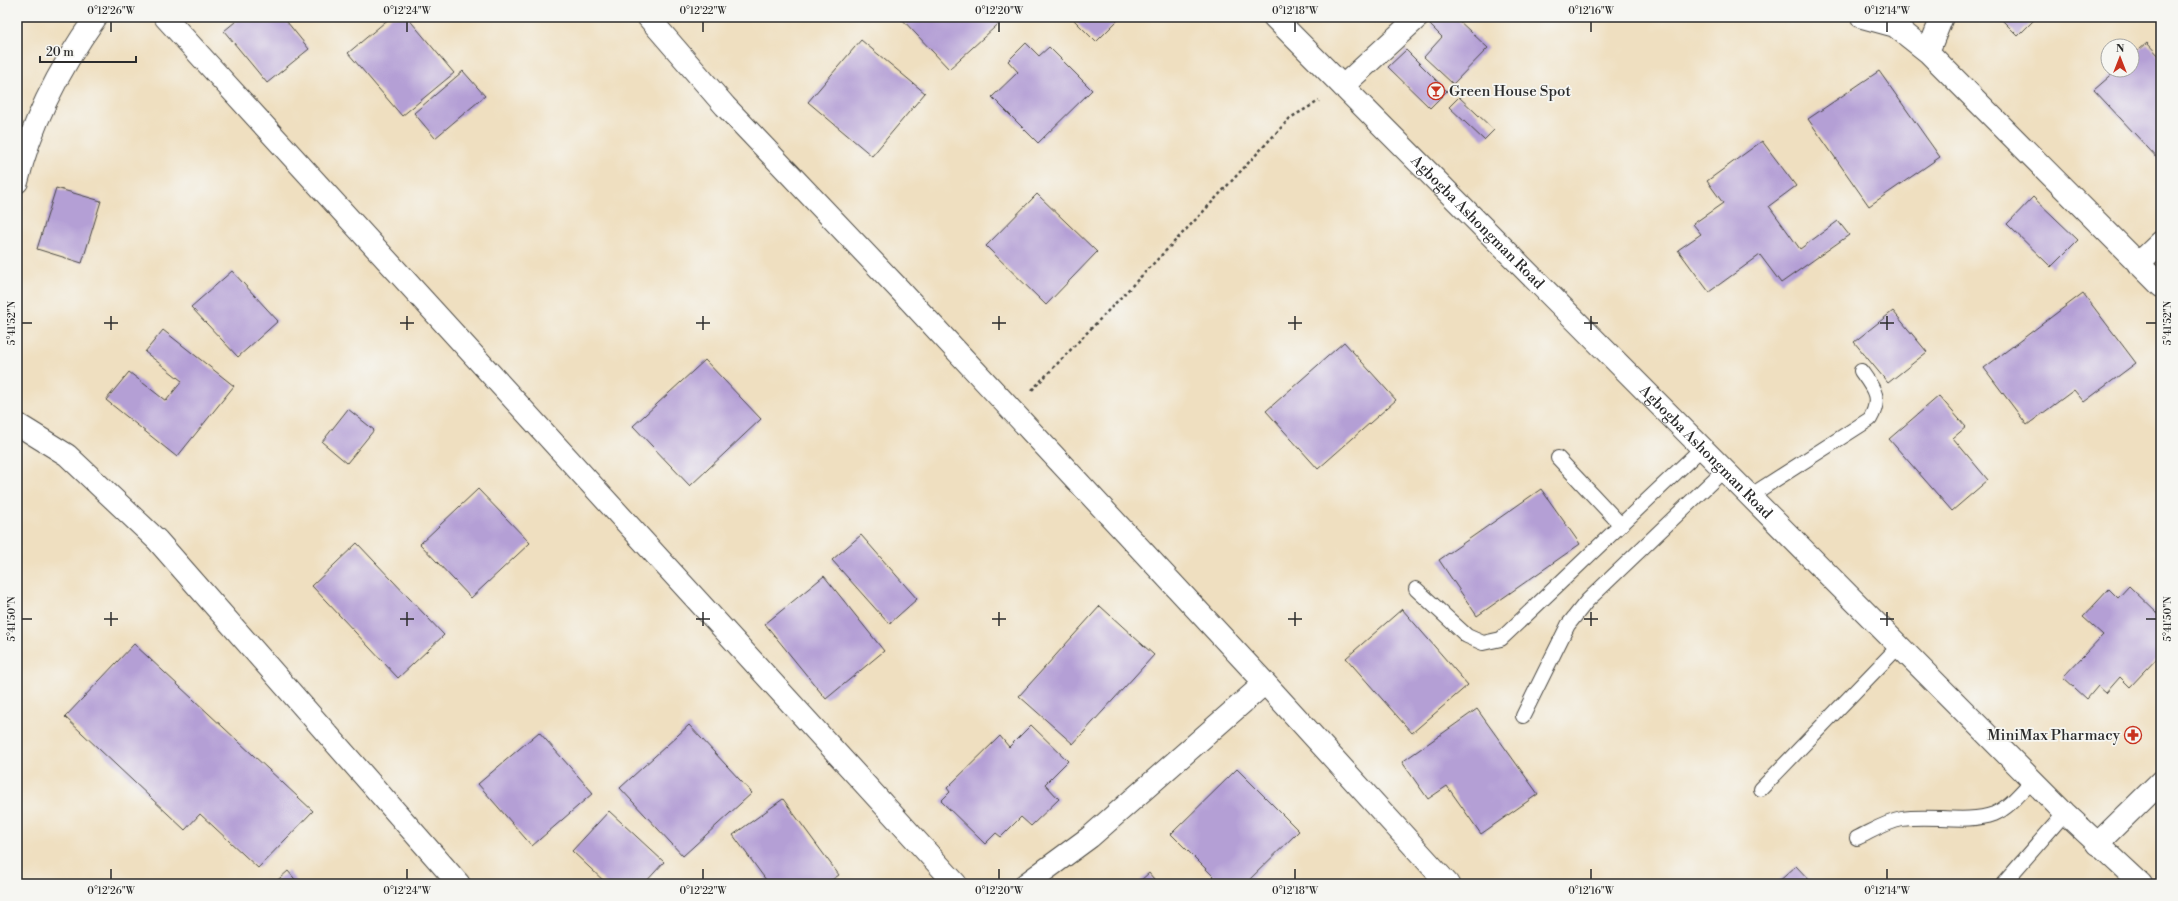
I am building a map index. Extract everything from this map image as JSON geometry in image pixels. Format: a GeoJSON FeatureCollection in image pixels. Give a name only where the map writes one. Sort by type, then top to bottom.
{"type":"FeatureCollection","features":[{"type":"Feature","properties":{"kind":"street"},"geometry":{"type":"LineString","coordinates":[[17,182],[34,130],[57,78],[96,17]]}},
{"type":"Feature","properties":{"kind":"street"},"geometry":{"type":"LineString","coordinates":[[165,17],[956,884]]}},
{"type":"Feature","properties":{"kind":"street"},"geometry":{"type":"LineString","coordinates":[[648,17],[725,106],[1012,410],[1265,683],[1448,884]]}},
{"type":"Feature","properties":{"kind":"street","name":"Agbogba Ashongman Road"},"geometry":{"type":"LineString","coordinates":[[1274,17],[2065,813],[2141,884]]}},
{"type":"Feature","properties":{"kind":"street"},"geometry":{"type":"LineString","coordinates":[[1343,86],[1418,17]]}},
{"type":"Feature","properties":{"kind":"street"},"geometry":{"type":"LineString","coordinates":[[1862,17],[1895,26],[1928,52],[2161,286]]}},
{"type":"Feature","properties":{"kind":"street"},"geometry":{"type":"LineString","coordinates":[[1928,52],[1942,17]]}},
{"type":"Feature","properties":{"kind":"street"},"geometry":{"type":"LineString","coordinates":[[2138,264],[2161,242]]}},
{"type":"Feature","properties":{"kind":"street"},"geometry":{"type":"LineString","coordinates":[[17,424],[67,455],[156,540],[459,884]]}},
{"type":"Feature","properties":{"kind":"street"},"geometry":{"type":"LineString","coordinates":[[1026,884],[1090,837],[1265,683]]}},
{"type":"Feature","properties":{"kind":"street"},"geometry":{"type":"LineString","coordinates":[[2097,844],[2161,781]]}},
{"type":"Feature","properties":{"kind":"lane"},"geometry":{"type":"LineString","coordinates":[[1750,496],[1870,419],[1876,409],[1876,398],[1874,390],[1861,370]]}},
{"type":"Feature","properties":{"kind":"lane"},"geometry":{"type":"LineString","coordinates":[[1416,589],[1467,636],[1478,643],[1492,642],[1501,639],[1702,448]]}},
{"type":"Feature","properties":{"kind":"lane"},"geometry":{"type":"LineString","coordinates":[[1558,458],[1621,525]]}},
{"type":"Feature","properties":{"kind":"lane"},"geometry":{"type":"LineString","coordinates":[[1523,716],[1544,676],[1557,645],[1572,619],[1587,601],[1724,470]]}},
{"type":"Feature","properties":{"kind":"lane"},"geometry":{"type":"LineString","coordinates":[[1761,789],[1900,646]]}},
{"type":"Feature","properties":{"kind":"lane"},"geometry":{"type":"LineString","coordinates":[[1857,838],[1885,824],[1903,819],[1976,817],[1994,814],[2010,803],[2033,780]]}},
{"type":"Feature","properties":{"kind":"lane"},"geometry":{"type":"LineString","coordinates":[[2004,884],[2065,813]]}},
{"type":"Feature","properties":{"kind":"path"},"geometry":{"type":"LineString","coordinates":[[1012,410],[1196,220],[1290,118],[1343,86]]}},
{"type":"Feature","properties":{"kind":"building"},"geometry":{"type":"Polygon","coordinates":[[[241,17],[283,17],[309,49],[267,83],[224,31],[241,17]]]}},
{"type":"Feature","properties":{"kind":"building"},"geometry":{"type":"Polygon","coordinates":[[[391,17],[407,17],[454,73],[402,116],[348,53],[391,17]]]}},
{"type":"Feature","properties":{"kind":"building"},"geometry":{"type":"Polygon","coordinates":[[[900,17],[1006,17],[949,69],[900,17]]]}},
{"type":"Feature","properties":{"kind":"building"},"geometry":{"type":"Polygon","coordinates":[[[1071,17],[1121,17],[1096,42],[1071,17]]]}},
{"type":"Feature","properties":{"kind":"building"},"geometry":{"type":"Polygon","coordinates":[[[1438,17],[1455,17],[1488,48],[1453,84],[1424,57],[1442,37],[1430,25],[1438,17]]]}},
{"type":"Feature","properties":{"kind":"building"},"geometry":{"type":"Polygon","coordinates":[[[1999,17],[2037,17],[2018,36],[1999,17]]]}},
{"type":"Feature","properties":{"kind":"building"},"geometry":{"type":"Polygon","coordinates":[[[861,40],[925,93],[872,156],[808,102],[861,40]]]}},
{"type":"Feature","properties":{"kind":"building"},"geometry":{"type":"Polygon","coordinates":[[[1026,43],[1039,56],[1049,47],[1092,90],[1038,143],[992,97],[1018,72],[1008,61],[1026,43]]]}},
{"type":"Feature","properties":{"kind":"building"},"geometry":{"type":"Polygon","coordinates":[[[2147,43],[2161,58],[2161,162],[2094,90],[2108,78],[2140,78],[2140,49],[2147,43]]]}},
{"type":"Feature","properties":{"kind":"building"},"geometry":{"type":"Polygon","coordinates":[[[1406,50],[1447,91],[1430,108],[1388,67],[1406,50]]]}},
{"type":"Feature","properties":{"kind":"building"},"geometry":{"type":"Polygon","coordinates":[[[463,71],[485,96],[435,138],[414,113],[463,71]]]}},
{"type":"Feature","properties":{"kind":"building"},"geometry":{"type":"Polygon","coordinates":[[[1879,71],[1940,157],[1869,206],[1808,119],[1879,71]]]}},
{"type":"Feature","properties":{"kind":"building"},"geometry":{"type":"Polygon","coordinates":[[[1459,97],[1494,130],[1484,140],[1449,107],[1459,97]]]}},
{"type":"Feature","properties":{"kind":"building"},"geometry":{"type":"Polygon","coordinates":[[[1762,141],[1796,186],[1769,206],[1800,249],[1838,221],[1849,235],[1781,283],[1760,255],[1709,292],[1678,250],[1701,234],[1693,224],[1723,203],[1707,181],[1762,141]]]}},
{"type":"Feature","properties":{"kind":"building"},"geometry":{"type":"Polygon","coordinates":[[[56,188],[101,201],[82,263],[37,249],[56,188]]]}},
{"type":"Feature","properties":{"kind":"building"},"geometry":{"type":"Polygon","coordinates":[[[1037,194],[1097,252],[1046,305],[986,246],[1037,194]]]}},
{"type":"Feature","properties":{"kind":"building"},"geometry":{"type":"Polygon","coordinates":[[[2033,197],[2078,240],[2051,267],[2007,224],[2033,197]]]}},
{"type":"Feature","properties":{"kind":"building"},"geometry":{"type":"Polygon","coordinates":[[[232,271],[278,321],[238,357],[191,307],[232,271]]]}},
{"type":"Feature","properties":{"kind":"building"},"geometry":{"type":"Polygon","coordinates":[[[2083,293],[2136,363],[2084,402],[2074,390],[2027,425],[1984,368],[2083,293]]]}},
{"type":"Feature","properties":{"kind":"building"},"geometry":{"type":"Polygon","coordinates":[[[1893,311],[1927,352],[1888,383],[1854,342],[1893,311]]]}},
{"type":"Feature","properties":{"kind":"building"},"geometry":{"type":"Polygon","coordinates":[[[163,330],[234,386],[177,457],[106,400],[129,372],[166,401],[182,381],[145,352],[163,330]]]}},
{"type":"Feature","properties":{"kind":"building"},"geometry":{"type":"Polygon","coordinates":[[[1344,342],[1396,400],[1318,469],[1266,411],[1344,342]]]}},
{"type":"Feature","properties":{"kind":"building"},"geometry":{"type":"Polygon","coordinates":[[[705,360],[761,419],[690,486],[633,426],[705,360]]]}},
{"type":"Feature","properties":{"kind":"building"},"geometry":{"type":"Polygon","coordinates":[[[1939,396],[1966,427],[1953,438],[1988,480],[1952,511],[1889,439],[1939,396]]]}},
{"type":"Feature","properties":{"kind":"building"},"geometry":{"type":"Polygon","coordinates":[[[348,409],[374,430],[347,463],[322,442],[348,409]]]}},
{"type":"Feature","properties":{"kind":"building"},"geometry":{"type":"Polygon","coordinates":[[[478,489],[530,543],[471,598],[420,544],[478,489]]]}},
{"type":"Feature","properties":{"kind":"building"},"geometry":{"type":"Polygon","coordinates":[[[1541,489],[1580,544],[1477,616],[1439,560],[1541,489]]]}},
{"type":"Feature","properties":{"kind":"building"},"geometry":{"type":"Polygon","coordinates":[[[861,535],[917,599],[889,624],[832,560],[861,535]]]}},
{"type":"Feature","properties":{"kind":"building"},"geometry":{"type":"Polygon","coordinates":[[[357,543],[444,635],[398,678],[312,586],[357,543]]]}},
{"type":"Feature","properties":{"kind":"building"},"geometry":{"type":"Polygon","coordinates":[[[824,576],[884,651],[826,699],[765,624],[824,576]]]}},
{"type":"Feature","properties":{"kind":"building"},"geometry":{"type":"Polygon","coordinates":[[[2129,586],[2161,617],[2161,654],[2130,687],[2120,677],[2106,693],[2098,686],[2087,699],[2063,677],[2103,635],[2083,617],[2109,589],[2118,598],[2129,586]]]}},
{"type":"Feature","properties":{"kind":"building"},"geometry":{"type":"Polygon","coordinates":[[[1100,606],[1154,655],[1073,744],[1019,696],[1100,606]]]}},
{"type":"Feature","properties":{"kind":"building"},"geometry":{"type":"Polygon","coordinates":[[[1402,609],[1468,685],[1412,733],[1346,658],[1402,609]]]}},
{"type":"Feature","properties":{"kind":"building"},"geometry":{"type":"Polygon","coordinates":[[[134,644],[313,811],[258,868],[200,814],[185,830],[65,717],[134,644]]]}},
{"type":"Feature","properties":{"kind":"building"},"geometry":{"type":"Polygon","coordinates":[[[1477,709],[1538,794],[1481,834],[1447,786],[1428,799],[1402,762],[1477,709]]]}},
{"type":"Feature","properties":{"kind":"building"},"geometry":{"type":"Polygon","coordinates":[[[689,725],[752,793],[683,856],[620,788],[689,725]]]}},
{"type":"Feature","properties":{"kind":"building"},"geometry":{"type":"Polygon","coordinates":[[[1031,725],[1068,761],[1045,784],[1059,799],[1031,826],[1021,817],[1001,837],[996,833],[985,844],[941,801],[950,792],[947,788],[1000,736],[1009,747],[1031,725]]]}},
{"type":"Feature","properties":{"kind":"building"},"geometry":{"type":"Polygon","coordinates":[[[539,732],[593,793],[532,846],[478,784],[539,732]]]}},
{"type":"Feature","properties":{"kind":"building"},"geometry":{"type":"Polygon","coordinates":[[[1237,769],[1299,831],[1245,884],[1221,884],[1171,834],[1237,769]]]}},
{"type":"Feature","properties":{"kind":"building"},"geometry":{"type":"Polygon","coordinates":[[[783,799],[839,875],[826,884],[769,884],[733,835],[783,799]]]}},
{"type":"Feature","properties":{"kind":"building"},"geometry":{"type":"Polygon","coordinates":[[[609,811],[664,862],[644,884],[607,884],[572,851],[609,811]]]}},
{"type":"Feature","properties":{"kind":"building"},"geometry":{"type":"Polygon","coordinates":[[[1796,866],[1813,884],[1776,884],[1796,866]]]}},
{"type":"Feature","properties":{"kind":"building"},"geometry":{"type":"Polygon","coordinates":[[[288,871],[299,884],[273,884],[288,871]]]}},
{"type":"Feature","properties":{"kind":"building"},"geometry":{"type":"Polygon","coordinates":[[[1149,873],[1158,884],[1143,884],[1140,881],[1149,873]]]}},
{"type":"Feature","properties":{"kind":"place","name":"Green House Spot"},"geometry":{"type":"Point","coordinates":[1436,91]}},
{"type":"Feature","properties":{"kind":"place","name":"MiniMax Pharmacy"},"geometry":{"type":"Point","coordinates":[2133,735]}}]}
